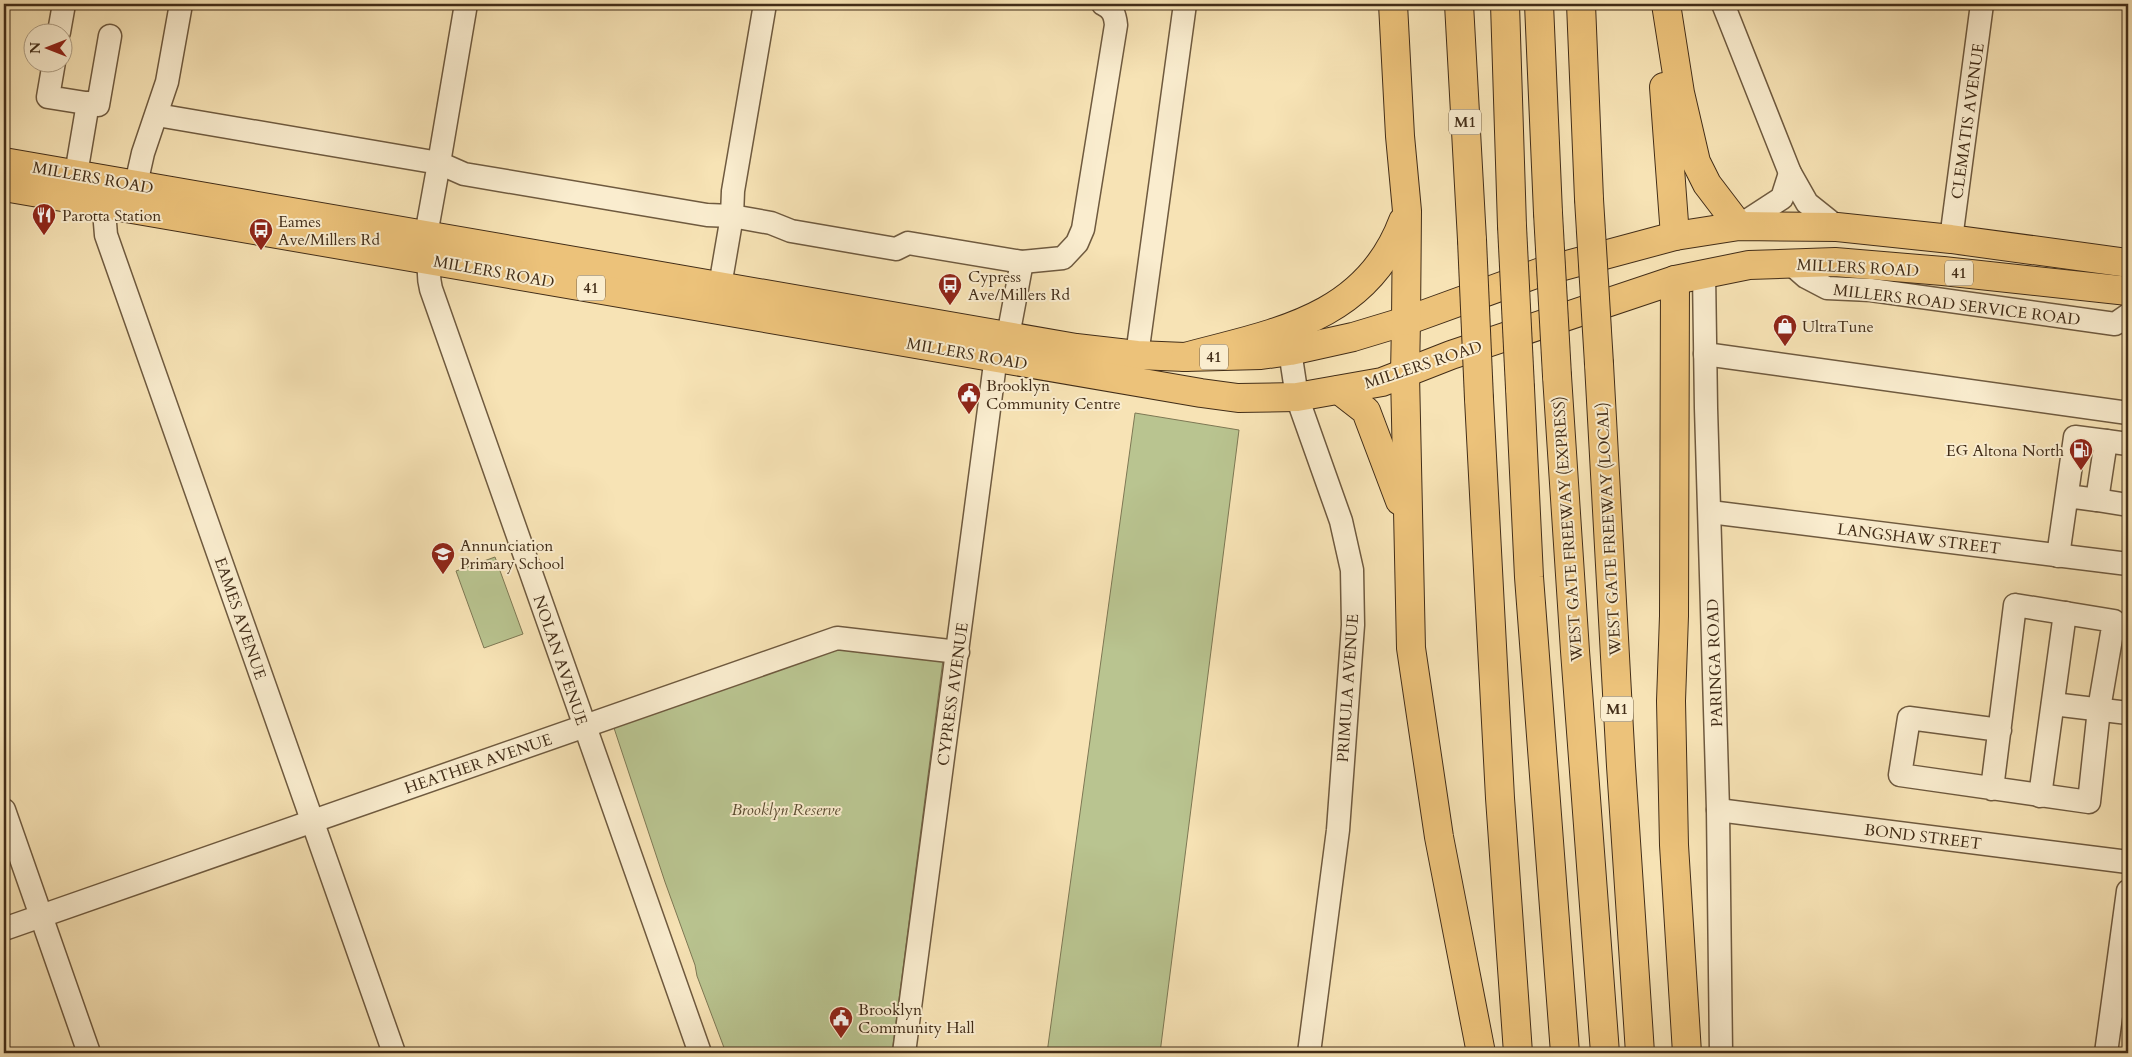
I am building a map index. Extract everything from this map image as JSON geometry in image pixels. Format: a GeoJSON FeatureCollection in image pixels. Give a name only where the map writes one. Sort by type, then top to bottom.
{"type":"FeatureCollection","features":[{"type":"Feature","properties":{"kind":"main road"},"geometry":{"type":"LineString","coordinates":[[1393,4],[1406,211],[1405,374],[1411,648],[1438,837],[1481,1053]]}},
{"type":"Feature","properties":{"kind":"main road","name":"M1"},"geometry":{"type":"LineString","coordinates":[[1459,4],[1500,798],[1518,1053]]}},
{"type":"Feature","properties":{"kind":"main road"},"geometry":{"type":"LineString","coordinates":[[1504,4],[1512,226],[1529,577],[1565,1053]]}},
{"type":"Feature","properties":{"kind":"main road","name":"WEST GATE FREEWAY (EXPRESS)"},"geometry":{"type":"LineString","coordinates":[[1538,4],[1557,376],[1605,1053]]}},
{"type":"Feature","properties":{"kind":"main road","name":"WEST GATE FREEWAY (LOCAL)"},"geometry":{"type":"LineString","coordinates":[[1582,4],[1589,198],[1621,766],[1640,1053]]}},
{"type":"Feature","properties":{"kind":"main road"},"geometry":{"type":"LineString","coordinates":[[1656,4],[1675,236],[1674,616],[1671,701],[1674,845],[1687,1053]]}},
{"type":"Feature","properties":{"kind":"main road"},"geometry":{"type":"LineString","coordinates":[[1666,4],[1680,93],[1696,162],[1707,184],[1739,226]]}},
{"type":"Feature","properties":{"kind":"main road","name":"MILLERS ROAD"},"geometry":{"type":"LineString","coordinates":[[4,162],[76,174],[118,190]]}},
{"type":"Feature","properties":{"kind":"main road","name":"MILLERS ROAD"},"geometry":{"type":"LineString","coordinates":[[4,187],[118,190],[1001,343],[1076,348],[1137,355],[1185,357],[1290,340]]}},
{"type":"Feature","properties":{"kind":"main road"},"geometry":{"type":"LineString","coordinates":[[1290,340],[1354,292],[1373,274],[1394,245],[1406,211]]}},
{"type":"Feature","properties":{"kind":"main road","name":"41"},"geometry":{"type":"LineString","coordinates":[[1290,340],[1353,337],[1406,321],[1541,272],[1675,236],[1739,226],[1837,227],[1952,239],[2128,262]]}},
{"type":"Feature","properties":{"kind":"main road","name":"MILLERS ROAD"},"geometry":{"type":"LineString","coordinates":[[429,244],[720,286],[1001,343],[1201,393],[1238,398],[1297,397],[1382,382],[1451,355],[1675,280],[1704,272],[1749,265],[1835,262],[2094,286],[2128,291]]}},
{"type":"Feature","properties":{"kind":"main road"},"geometry":{"type":"LineString","coordinates":[[1339,390],[1366,411],[1407,521]]}},
{"type":"Feature","properties":{"kind":"street"},"geometry":{"type":"LineString","coordinates":[[61,22],[64,4]]}},
{"type":"Feature","properties":{"kind":"street","name":"EAMES AVENUE"},"geometry":{"type":"LineString","coordinates":[[181,4],[168,82],[143,153],[118,190],[105,223],[106,235],[394,1053]]}},
{"type":"Feature","properties":{"kind":"street","name":"NOLAN AVENUE"},"geometry":{"type":"LineString","coordinates":[[466,4],[439,163],[429,244],[428,280],[700,1053]]}},
{"type":"Feature","properties":{"kind":"street"},"geometry":{"type":"LineString","coordinates":[[720,286],[732,216],[733,191],[765,4]]}},
{"type":"Feature","properties":{"kind":"street"},"geometry":{"type":"LineString","coordinates":[[157,115],[439,163],[464,174],[707,215],[732,216],[771,223],[791,231],[887,247],[896,248],[908,243],[1022,262],[1064,258],[1077,243],[1083,229],[1116,25],[1115,17],[1110,8],[1103,4]]}},
{"type":"Feature","properties":{"kind":"street"},"geometry":{"type":"LineString","coordinates":[[1137,355],[1185,4]]}},
{"type":"Feature","properties":{"kind":"street"},"geometry":{"type":"LineString","coordinates":[[1723,4],[1790,173],[1807,203],[1837,227]]}},
{"type":"Feature","properties":{"kind":"street","name":"CLEMATIS AVENUE"},"geometry":{"type":"LineString","coordinates":[[1952,239],[1982,4]]}},
{"type":"Feature","properties":{"kind":"street"},"geometry":{"type":"LineString","coordinates":[[52,72],[48,97],[98,105],[110,36]]}},
{"type":"Feature","properties":{"kind":"street"},"geometry":{"type":"LineString","coordinates":[[76,174],[88,103]]}},
{"type":"Feature","properties":{"kind":"street"},"geometry":{"type":"LineString","coordinates":[[1739,226],[1782,198],[1790,173]]}},
{"type":"Feature","properties":{"kind":"street","name":"CYPRESS AVENUE"},"geometry":{"type":"LineString","coordinates":[[904,1053],[1001,343],[1022,262]]}},
{"type":"Feature","properties":{"kind":"street","name":"MILLERS ROAD SERVICE ROAD"},"geometry":{"type":"LineString","coordinates":[[1790,263],[1806,277],[1827,288],[1871,290],[2115,324],[2128,315]]}},
{"type":"Feature","properties":{"kind":"street","name":"PARINGA ROAD"},"geometry":{"type":"LineString","coordinates":[[1704,272],[1706,408],[1718,810],[1721,1053]]}},
{"type":"Feature","properties":{"kind":"street","name":"PRIMULA AVENUE"},"geometry":{"type":"LineString","coordinates":[[1290,340],[1297,397],[1341,521],[1352,570],[1353,625],[1338,830],[1308,1053]]}},
{"type":"Feature","properties":{"kind":"street"},"geometry":{"type":"LineString","coordinates":[[1705,354],[2128,414]]}},
{"type":"Feature","properties":{"kind":"street"},"geometry":{"type":"LineString","coordinates":[[2058,556],[2075,437],[2128,444]]}},
{"type":"Feature","properties":{"kind":"street"},"geometry":{"type":"LineString","coordinates":[[2097,500],[2106,441]]}},
{"type":"Feature","properties":{"kind":"street"},"geometry":{"type":"LineString","coordinates":[[2067,496],[2128,505]]}},
{"type":"Feature","properties":{"kind":"street","name":"LANGSHAW STREET"},"geometry":{"type":"LineString","coordinates":[[1710,512],[2128,564]]}},
{"type":"Feature","properties":{"kind":"street"},"geometry":{"type":"LineString","coordinates":[[1992,788],[2000,730],[2015,605],[2114,620],[2099,709],[2089,802],[1900,776],[1909,718],[2000,730]]}},
{"type":"Feature","properties":{"kind":"street"},"geometry":{"type":"LineString","coordinates":[[2040,796],[2065,613]]}},
{"type":"Feature","properties":{"kind":"street","name":"HEATHER AVENUE"},"geometry":{"type":"LineString","coordinates":[[4,930],[837,638],[958,652]]}},
{"type":"Feature","properties":{"kind":"street"},"geometry":{"type":"LineString","coordinates":[[2053,704],[2128,713]]}},
{"type":"Feature","properties":{"kind":"street"},"geometry":{"type":"LineString","coordinates":[[4,810],[89,1053]]}},
{"type":"Feature","properties":{"kind":"street","name":"BOND STREET"},"geometry":{"type":"LineString","coordinates":[[1718,810],[2128,862]]}},
{"type":"Feature","properties":{"kind":"street"},"geometry":{"type":"LineString","coordinates":[[2106,1053],[2128,891]]}},
{"type":"Feature","properties":{"kind":"green space"},"geometry":{"type":"Polygon","coordinates":[[[1135,413],[1239,430],[1160,1053],[1047,1053],[1135,413]]]}},
{"type":"Feature","properties":{"kind":"green space"},"geometry":{"type":"Polygon","coordinates":[[[495,557],[523,634],[484,648],[456,571],[495,557]]]}},
{"type":"Feature","properties":{"kind":"green space","name":"Brooklyn Reserve"},"geometry":{"type":"Polygon","coordinates":[[[840,646],[944,652],[892,1053],[726,1053],[697,976],[695,965],[665,882],[613,725],[840,646]]]}},
{"type":"Feature","properties":{"kind":"place","name":"Parotta Station"},"geometry":{"type":"Point","coordinates":[44,236]}},
{"type":"Feature","properties":{"kind":"place","name":"Eames Ave/Millers Rd"},"geometry":{"type":"Point","coordinates":[261,251]}},
{"type":"Feature","properties":{"kind":"place","name":"Cypress Ave/Millers Rd"},"geometry":{"type":"Point","coordinates":[950,306]}},
{"type":"Feature","properties":{"kind":"place","name":"UltraTune"},"geometry":{"type":"Point","coordinates":[1785,347]}},
{"type":"Feature","properties":{"kind":"place","name":"Brooklyn Community Centre"},"geometry":{"type":"Point","coordinates":[969,415]}},
{"type":"Feature","properties":{"kind":"place","name":"EG Altona North"},"geometry":{"type":"Point","coordinates":[2081,471]}},
{"type":"Feature","properties":{"kind":"place","name":"Annunciation Primary School"},"geometry":{"type":"Point","coordinates":[443,575]}},
{"type":"Feature","properties":{"kind":"place","name":"Brooklyn Community Hall"},"geometry":{"type":"Point","coordinates":[841,1039]}}]}
